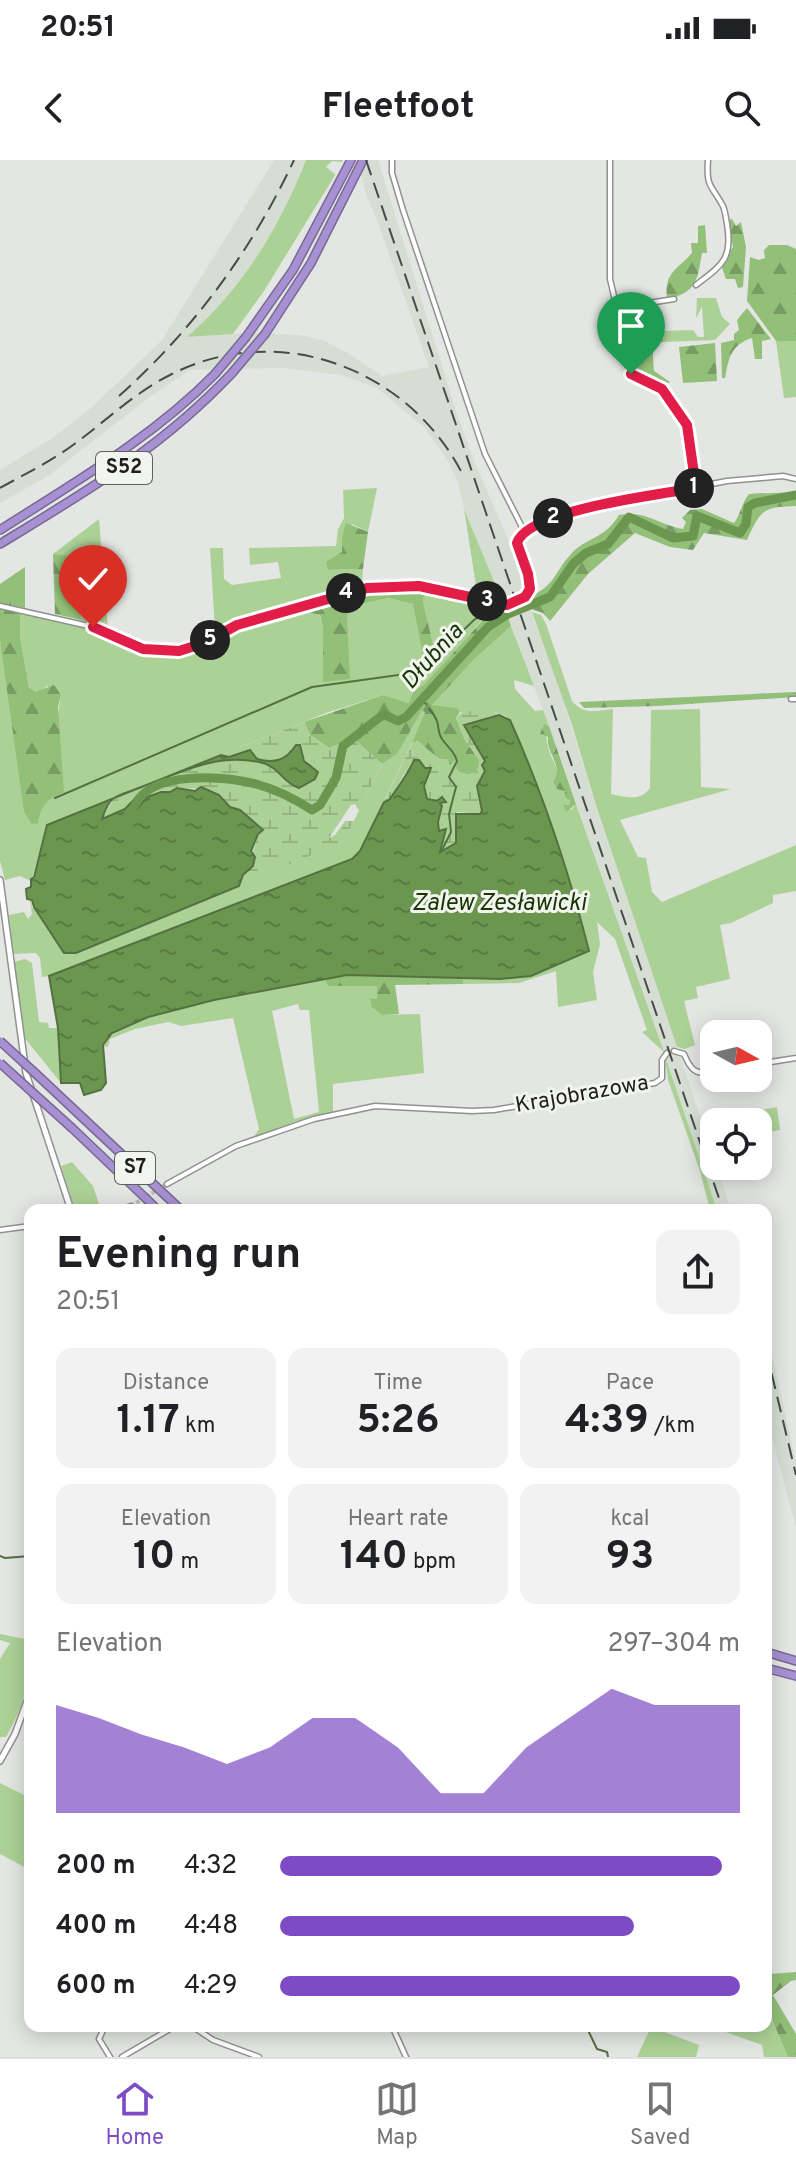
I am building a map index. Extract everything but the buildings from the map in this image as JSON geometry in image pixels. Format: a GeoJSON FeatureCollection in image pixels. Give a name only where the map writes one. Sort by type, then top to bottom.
{"type":"FeatureCollection","features":[{"type":"Feature","properties":{"kind":"highway","name":"S52"},"geometry":{"type":"LineString","coordinates":[[0,530],[135,442],[215,374],[246,337],[293,270],[351,160]]}},
{"type":"Feature","properties":{"kind":"highway","name":"S52"},"geometry":{"type":"LineString","coordinates":[[0,544],[143,455],[189,417],[233,372],[265,334],[304,274],[363,160]]}},
{"type":"Feature","properties":{"kind":"highway","name":"S7"},"geometry":{"type":"LineString","coordinates":[[0,1041],[175,1204]]}},
{"type":"Feature","properties":{"kind":"highway","name":"S7"},"geometry":{"type":"LineString","coordinates":[[0,1063],[152,1204]]}},
{"type":"Feature","properties":{"kind":"highway"},"geometry":{"type":"LineString","coordinates":[[772,1654],[796,1661]]}},
{"type":"Feature","properties":{"kind":"highway"},"geometry":{"type":"LineString","coordinates":[[772,1670],[796,1676]]}},
{"type":"Feature","properties":{"kind":"street"},"geometry":{"type":"LineString","coordinates":[[392,160],[392,173],[403,210],[485,454],[524,531]]}},
{"type":"Feature","properties":{"kind":"street"},"geometry":{"type":"LineString","coordinates":[[610,160],[610,279],[625,362],[631,374],[662,389],[687,425],[696,488]]}},
{"type":"Feature","properties":{"kind":"street"},"geometry":{"type":"LineString","coordinates":[[696,285],[709,277],[731,245],[724,208],[707,178],[708,160]]}},
{"type":"Feature","properties":{"kind":"street"},"geometry":{"type":"LineString","coordinates":[[617,308],[674,299]]}},
{"type":"Feature","properties":{"kind":"street"},"geometry":{"type":"LineString","coordinates":[[0,606],[93,627],[143,649],[161,651],[192,647],[237,625],[367,588],[419,586],[507,605],[525,597],[530,589],[517,543],[524,531],[571,511],[746,478],[783,476],[796,479]]}},
{"type":"Feature","properties":{"kind":"street"},"geometry":{"type":"LineString","coordinates":[[0,880],[26,1073],[69,1204]]}},
{"type":"Feature","properties":{"kind":"street"},"geometry":{"type":"LineString","coordinates":[[674,1051],[684,1054],[693,1072],[700,1074]]}},
{"type":"Feature","properties":{"kind":"street","name":"Krajobrazowa"},"geometry":{"type":"LineString","coordinates":[[167,1184],[236,1146],[314,1119],[375,1106],[472,1111],[655,1083],[664,1075],[662,1060],[667,1053]]}},
{"type":"Feature","properties":{"kind":"street"},"geometry":{"type":"LineString","coordinates":[[772,1062],[796,1058]]}},
{"type":"Feature","properties":{"kind":"street"},"geometry":{"type":"LineString","coordinates":[[0,1230],[24,1227]]}},
{"type":"Feature","properties":{"kind":"street"},"geometry":{"type":"LineString","coordinates":[[0,1761],[24,1709]]}},
{"type":"Feature","properties":{"kind":"street"},"geometry":{"type":"LineString","coordinates":[[102,2032],[99,2039],[110,2057]]}},
{"type":"Feature","properties":{"kind":"street"},"geometry":{"type":"LineString","coordinates":[[122,2057],[165,2032]]}},
{"type":"Feature","properties":{"kind":"street"},"geometry":{"type":"LineString","coordinates":[[201,2032],[213,2040],[259,2057]]}},
{"type":"Feature","properties":{"kind":"street"},"geometry":{"type":"LineString","coordinates":[[395,2032],[406,2057]]}},
{"type":"Feature","properties":{"kind":"shaded area"},"geometry":{"type":"Polygon","coordinates":[[[274,160],[306,160],[285,210],[253,263],[189,337],[245,333],[300,335],[325,341],[382,376],[429,367],[368,200],[357,160],[378,160],[458,417],[514,553],[700,1116],[700,1166],[669,1067],[549,726],[464,509],[458,482],[448,461],[424,427],[377,388],[341,375],[283,368],[190,370],[151,396],[48,476],[0,503],[0,470],[54,437],[91,408],[162,340],[274,160]]]}},
{"type":"Feature","properties":{"kind":"shaded area"},"geometry":{"type":"Polygon","coordinates":[[[705,1180],[721,1180],[729,1204],[712,1204],[705,1180]]]}},
{"type":"Feature","properties":{"kind":"shaded area"},"geometry":{"type":"Polygon","coordinates":[[[772,1356],[796,1462],[796,1528],[772,1438],[772,1356]]]}},
{"type":"Feature","properties":{"kind":"green space"},"geometry":{"type":"Polygon","coordinates":[[[306,160],[343,160],[332,161],[326,167],[335,174],[334,177],[264,291],[233,334],[187,337],[225,299],[257,256],[284,209],[306,160]]]}},
{"type":"Feature","properties":{"kind":"green space"},"geometry":{"type":"Polygon","coordinates":[[[732,219],[736,226],[741,222],[746,247],[743,287],[738,288],[735,279],[726,279],[721,265],[733,247],[728,220],[732,219]]]}},
{"type":"Feature","properties":{"kind":"green space"},"geometry":{"type":"Polygon","coordinates":[[[705,225],[707,253],[702,253],[694,284],[684,293],[667,300],[669,278],[692,253],[691,243],[698,243],[698,226],[705,225]]]}},
{"type":"Feature","properties":{"kind":"green space"},"geometry":{"type":"Polygon","coordinates":[[[769,245],[787,245],[796,249],[796,341],[776,341],[747,301],[750,257],[765,258],[764,250],[769,245]]]}},
{"type":"Feature","properties":{"kind":"green space"},"geometry":{"type":"Polygon","coordinates":[[[697,298],[716,298],[722,317],[730,324],[715,340],[663,342],[662,331],[693,330],[698,337],[704,337],[702,307],[696,318],[697,298]]]}},
{"type":"Feature","properties":{"kind":"green space"},"geometry":{"type":"Polygon","coordinates":[[[747,308],[771,339],[762,341],[762,359],[755,359],[752,338],[739,344],[730,358],[725,378],[722,378],[721,343],[734,340],[734,334],[739,330],[737,320],[747,308]]]}},
{"type":"Feature","properties":{"kind":"green space"},"geometry":{"type":"Polygon","coordinates":[[[662,331],[663,342],[652,343],[654,371],[670,382],[662,386],[636,373],[629,361],[625,332],[662,331]]]}},
{"type":"Feature","properties":{"kind":"green space"},"geometry":{"type":"Polygon","coordinates":[[[776,341],[796,341],[796,397],[784,398],[776,341]]]}},
{"type":"Feature","properties":{"kind":"green space"},"geometry":{"type":"Polygon","coordinates":[[[715,343],[717,381],[683,383],[679,347],[715,343]]]}},
{"type":"Feature","properties":{"kind":"green space"},"geometry":{"type":"Polygon","coordinates":[[[377,488],[368,532],[352,524],[342,538],[342,552],[329,570],[363,569],[362,584],[238,622],[203,642],[181,647],[181,644],[215,629],[210,548],[223,548],[224,579],[232,585],[281,578],[278,562],[250,565],[249,548],[336,546],[338,529],[344,518],[343,490],[377,488]]]}},
{"type":"Feature","properties":{"kind":"green space"},"geometry":{"type":"Polygon","coordinates":[[[796,492],[796,506],[764,512],[747,540],[704,533],[693,550],[670,547],[635,533],[588,574],[550,621],[543,613],[531,609],[528,598],[549,584],[577,548],[601,534],[619,515],[637,514],[683,529],[686,522],[682,518],[690,510],[702,509],[734,523],[749,494],[796,492]]]}},
{"type":"Feature","properties":{"kind":"green space"},"geometry":{"type":"Polygon","coordinates":[[[464,509],[501,598],[477,592],[464,509]]]}},
{"type":"Feature","properties":{"kind":"green space"},"geometry":{"type":"Polygon","coordinates":[[[99,519],[108,629],[81,620],[78,556],[53,554],[99,519]]]}},
{"type":"Feature","properties":{"kind":"green space"},"geometry":{"type":"Polygon","coordinates":[[[346,523],[368,532],[363,569],[328,570],[326,562],[342,552],[346,523]]]}},
{"type":"Feature","properties":{"kind":"green space"},"geometry":{"type":"Polygon","coordinates":[[[53,554],[78,556],[81,620],[55,614],[53,554]]]}},
{"type":"Feature","properties":{"kind":"green space"},"geometry":{"type":"Polygon","coordinates":[[[25,567],[25,608],[0,603],[0,584],[25,567]]]}},
{"type":"Feature","properties":{"kind":"green space"},"geometry":{"type":"Polygon","coordinates":[[[397,587],[425,590],[423,602],[435,652],[424,660],[413,604],[388,598],[349,607],[350,679],[323,682],[320,615],[297,609],[363,590],[397,587]]]}},
{"type":"Feature","properties":{"kind":"green space"},"geometry":{"type":"Polygon","coordinates":[[[425,590],[474,601],[484,618],[409,703],[383,695],[326,713],[47,825],[31,881],[20,876],[5,880],[0,861],[0,640],[38,824],[40,808],[45,800],[61,695],[47,686],[34,692],[29,686],[20,637],[20,612],[95,631],[133,647],[162,654],[196,648],[278,612],[305,610],[319,614],[323,629],[323,681],[349,607],[388,598],[414,604],[424,659],[435,652],[423,602],[425,590]]]}},
{"type":"Feature","properties":{"kind":"green space"},"geometry":{"type":"Polygon","coordinates":[[[0,608],[20,612],[20,637],[29,687],[35,692],[54,685],[61,695],[58,707],[64,792],[45,804],[38,824],[31,823],[24,812],[0,640],[0,608]]]}},
{"type":"Feature","properties":{"kind":"green space"},"geometry":{"type":"Polygon","coordinates":[[[505,608],[511,626],[475,658],[432,705],[457,708],[460,712],[456,718],[465,740],[480,761],[477,771],[468,775],[459,772],[455,767],[456,760],[450,766],[418,741],[412,743],[425,712],[422,710],[397,754],[382,764],[354,739],[329,748],[310,735],[304,722],[383,695],[409,703],[414,690],[424,685],[491,611],[505,608]]]}},
{"type":"Feature","properties":{"kind":"green space"},"geometry":{"type":"Polygon","coordinates":[[[532,612],[541,615],[546,624],[572,701],[586,710],[613,709],[611,794],[637,797],[650,788],[651,710],[700,709],[701,787],[731,789],[620,820],[638,857],[646,858],[652,892],[662,902],[796,845],[796,891],[773,895],[773,903],[720,925],[730,979],[696,987],[698,998],[684,1001],[695,1045],[685,1049],[677,1047],[532,612]]]}},
{"type":"Feature","properties":{"kind":"green space"},"geometry":{"type":"Polygon","coordinates":[[[511,626],[534,686],[514,680],[515,689],[535,711],[543,710],[549,726],[544,725],[548,748],[556,769],[553,781],[566,791],[571,800],[569,805],[564,804],[571,810],[576,804],[664,1052],[642,1032],[647,1030],[615,939],[597,922],[600,944],[593,972],[597,1000],[558,1007],[556,971],[519,983],[463,984],[463,977],[500,979],[531,976],[589,951],[506,716],[431,706],[475,657],[511,626]]]}},
{"type":"Feature","properties":{"kind":"green space"},"geometry":{"type":"Polygon","coordinates":[[[796,692],[796,697],[658,706],[584,708],[579,702],[796,692]]]}},
{"type":"Feature","properties":{"kind":"green space"},"geometry":{"type":"Polygon","coordinates":[[[421,709],[425,711],[420,726],[360,851],[352,859],[49,976],[42,977],[40,958],[36,953],[13,954],[9,915],[24,912],[28,919],[32,914],[27,899],[31,899],[32,908],[35,907],[43,918],[346,837],[382,764],[397,754],[421,709]]]}},
{"type":"Feature","properties":{"kind":"green space"},"geometry":{"type":"Polygon","coordinates":[[[463,711],[494,712],[499,715],[466,723],[465,728],[485,761],[485,771],[477,786],[482,811],[481,814],[457,812],[457,843],[441,852],[446,831],[439,831],[440,803],[424,795],[430,768],[421,767],[409,770],[389,800],[384,802],[412,743],[418,741],[439,759],[447,758],[450,765],[456,760],[455,767],[459,772],[468,775],[477,771],[480,761],[465,740],[456,718],[463,711]]]}},
{"type":"Feature","properties":{"kind":"green space"},"geometry":{"type":"Polygon","coordinates":[[[304,722],[310,735],[329,748],[354,739],[382,764],[359,811],[355,804],[351,805],[329,838],[345,821],[354,821],[346,837],[339,843],[239,886],[254,849],[257,826],[218,795],[198,789],[175,790],[153,797],[137,810],[141,796],[133,798],[125,809],[102,819],[114,798],[202,763],[224,759],[256,761],[277,768],[289,784],[309,766],[296,745],[275,761],[257,759],[250,750],[229,757],[221,755],[304,722]]]}},
{"type":"Feature","properties":{"kind":"green space"},"geometry":{"type":"Polygon","coordinates":[[[544,724],[549,726],[576,804],[566,812],[563,804],[569,805],[570,800],[553,781],[557,769],[548,737],[540,734],[544,724]]]}},
{"type":"Feature","properties":{"kind":"green space"},"geometry":{"type":"Polygon","coordinates":[[[25,959],[32,963],[39,1022],[48,1023],[49,1028],[58,1028],[61,1083],[23,1036],[13,962],[25,959]]]}},
{"type":"Feature","properties":{"kind":"green space"},"geometry":{"type":"Polygon","coordinates":[[[347,975],[463,977],[463,984],[395,985],[399,1014],[382,1015],[372,1007],[370,998],[377,999],[377,986],[328,986],[325,979],[347,975]]]}},
{"type":"Feature","properties":{"kind":"green space"},"geometry":{"type":"Polygon","coordinates":[[[325,979],[329,986],[378,986],[377,999],[371,998],[382,1015],[420,1014],[424,1073],[333,1084],[333,1113],[294,1122],[254,1137],[259,1129],[233,1018],[181,1026],[168,1022],[135,1029],[110,1039],[108,1047],[103,1046],[115,1032],[162,1013],[217,999],[325,979]],[[298,1004],[272,1011],[294,1119],[319,1112],[309,1010],[300,1010],[298,1004]]]}},
{"type":"Feature","properties":{"kind":"green space"},"geometry":{"type":"Polygon","coordinates":[[[665,1056],[700,1160],[700,1171],[668,1080],[665,1056]]]}},
{"type":"Feature","properties":{"kind":"green space"},"geometry":{"type":"Polygon","coordinates":[[[777,1107],[780,1130],[772,1131],[771,1108],[777,1107]]]}},
{"type":"Feature","properties":{"kind":"green space"},"geometry":{"type":"Polygon","coordinates":[[[72,1162],[93,1186],[99,1204],[73,1204],[61,1166],[72,1162]]]}},
{"type":"Feature","properties":{"kind":"green space"},"geometry":{"type":"Polygon","coordinates":[[[702,1180],[707,1180],[715,1204],[708,1204],[702,1180]]]}},
{"type":"Feature","properties":{"kind":"green space"},"geometry":{"type":"Polygon","coordinates":[[[0,1634],[24,1639],[24,1696],[6,1737],[0,1737],[0,1659],[10,1643],[0,1640],[0,1634]]]}},
{"type":"Feature","properties":{"kind":"green space"},"geometry":{"type":"Polygon","coordinates":[[[0,1783],[24,1795],[24,1867],[0,1854],[0,1783]]]}},
{"type":"Feature","properties":{"kind":"green space"},"geometry":{"type":"Polygon","coordinates":[[[796,1972],[796,1980],[773,1995],[796,2034],[796,2057],[788,2057],[772,2019],[772,1974],[796,1972]]]}},
{"type":"Feature","properties":{"kind":"green space"},"geometry":{"type":"Polygon","coordinates":[[[772,2019],[788,2057],[764,2057],[762,2045],[726,2032],[772,2032],[772,2019]]]}},
{"type":"Feature","properties":{"kind":"green space"},"geometry":{"type":"Polygon","coordinates":[[[649,2032],[664,2032],[699,2045],[696,2057],[637,2057],[649,2032]]]}},
{"type":"Feature","properties":{"kind":"water","name":"Zalew Zesławicki"},"geometry":{"type":"Polygon","coordinates":[[[499,715],[510,720],[533,776],[564,863],[589,951],[531,976],[500,979],[347,975],[214,1000],[148,1017],[112,1033],[103,1045],[106,1083],[101,1090],[84,1095],[80,1083],[61,1083],[58,1028],[49,976],[352,859],[360,851],[384,802],[392,796],[414,760],[419,760],[425,768],[431,768],[424,786],[427,799],[437,801],[442,797],[446,802],[440,803],[439,831],[446,829],[440,852],[456,843],[456,814],[480,814],[482,811],[477,786],[485,771],[482,765],[485,761],[464,725],[499,715]]]}},
{"type":"Feature","properties":{"kind":"water"},"geometry":{"type":"Polygon","coordinates":[[[296,745],[300,745],[304,761],[318,772],[315,779],[299,788],[266,764],[229,760],[200,765],[139,788],[221,755],[229,757],[250,750],[257,759],[275,761],[296,745]]]}},
{"type":"Feature","properties":{"kind":"water"},"geometry":{"type":"Polygon","coordinates":[[[201,787],[219,795],[230,807],[240,810],[263,830],[251,851],[255,857],[253,866],[243,875],[239,886],[76,953],[64,953],[32,900],[27,899],[26,889],[31,887],[47,825],[114,798],[102,819],[125,809],[141,792],[137,809],[147,797],[177,788],[195,791],[201,787]]]}},
{"type":"Feature","properties":{"kind":"waterway","name":"Dłubnia"},"geometry":{"type":"LineString","coordinates":[[135,805],[144,794],[157,786],[190,778],[208,778],[263,786],[312,810],[320,805],[336,778],[343,746],[380,717],[385,715],[398,721],[406,717],[488,627],[508,614],[550,597],[573,564],[586,553],[608,544],[629,517],[673,538],[693,536],[697,516],[740,533],[746,524],[748,507],[796,495]]}},
{"type":"Feature","properties":{"kind":"waterway"},"geometry":{"type":"LineString","coordinates":[[55,798],[312,687],[420,672],[480,617]]}},
{"type":"Feature","properties":{"kind":"waterway","name":"Dłubnia"},"geometry":{"type":"LineString","coordinates":[[422,700],[426,704]]}},
{"type":"Feature","properties":{"kind":"waterway"},"geometry":{"type":"LineString","coordinates":[[429,709],[436,719],[440,735],[457,761],[449,777],[456,787],[449,814],[451,832],[441,852]]}},
{"type":"Feature","properties":{"kind":"waterway"},"geometry":{"type":"LineString","coordinates":[[0,1556],[24,1556]]}},
{"type":"Feature","properties":{"kind":"waterway"},"geometry":{"type":"LineString","coordinates":[[589,2032],[597,2049],[607,2052],[608,2057]]}},
{"type":"Feature","properties":{"kind":"tunnel"},"geometry":{"type":"LineString","coordinates":[[134,1204],[167,1184]]}},
{"type":"Feature","properties":{"kind":"railway"},"geometry":{"type":"LineString","coordinates":[[119,396],[172,344],[218,287],[259,226],[294,160]]}},
{"type":"Feature","properties":{"kind":"railway"},"geometry":{"type":"LineString","coordinates":[[366,160],[721,1204]]}},
{"type":"Feature","properties":{"kind":"railway"},"geometry":{"type":"LineString","coordinates":[[0,488],[64,451],[158,381],[214,358],[256,352],[298,354],[339,365],[377,383],[411,408],[441,440],[464,477]]}},
{"type":"Feature","properties":{"kind":"railway"},"geometry":{"type":"LineString","coordinates":[[772,1375],[796,1475]]}},
{"type":"Feature","properties":{"kind":"route"},"geometry":{"type":"LineString","coordinates":[[93,627],[143,649],[179,651],[204,643],[237,625],[367,588],[419,586],[511,604],[530,592],[530,579],[517,543],[524,531],[571,511],[696,488],[690,430],[662,389],[646,384],[631,374]]}}]}
